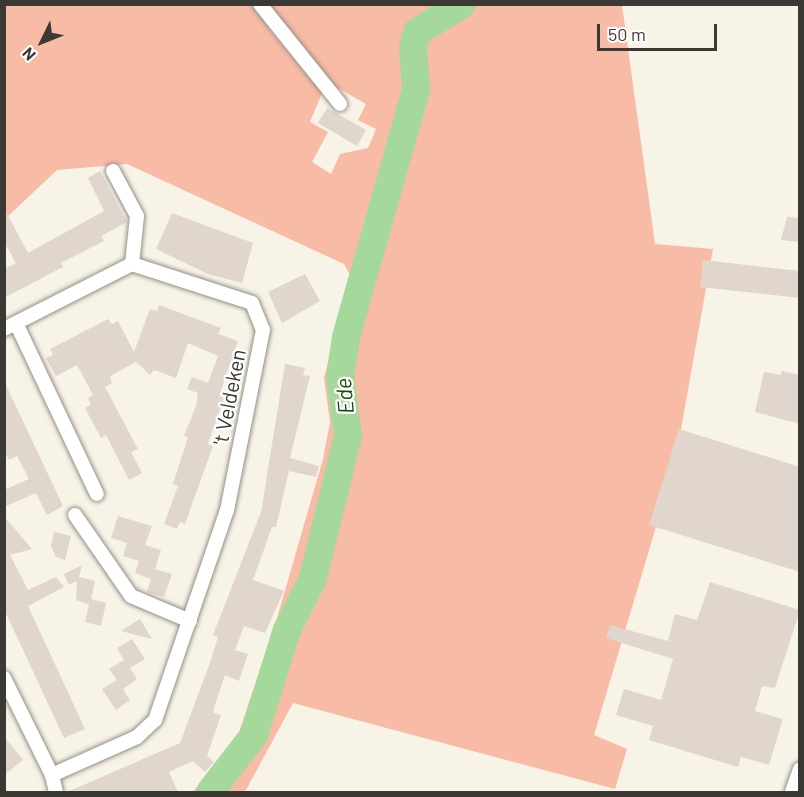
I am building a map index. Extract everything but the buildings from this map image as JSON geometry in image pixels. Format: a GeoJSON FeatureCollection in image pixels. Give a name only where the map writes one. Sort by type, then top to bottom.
{"type":"FeatureCollection","features":[{"type":"Feature","properties":{"kind":"street"},"geometry":{"type":"LineString","coordinates":[[260,4],[340,104]]}},
{"type":"Feature","properties":{"kind":"street"},"geometry":{"type":"LineString","coordinates":[[97,494],[10,326],[132,264],[137,216],[113,171]]}},
{"type":"Feature","properties":{"kind":"street","name":"'t Veldeken"},"geometry":{"type":"LineString","coordinates":[[52,775],[137,737],[155,720],[227,510],[263,330],[252,303],[132,264]]}},
{"type":"Feature","properties":{"kind":"street"},"geometry":{"type":"LineString","coordinates":[[75,515],[131,596],[190,621]]}},
{"type":"Feature","properties":{"kind":"street"},"geometry":{"type":"LineString","coordinates":[[4,678],[52,775],[56,792]]}},
{"type":"Feature","properties":{"kind":"street"},"geometry":{"type":"LineString","coordinates":[[792,792],[800,769]]}},
{"type":"Feature","properties":{"kind":"shaded area"},"geometry":{"type":"Polygon","coordinates":[[[5,5],[255,5],[269,29],[322,93],[310,122],[328,132],[312,162],[331,174],[340,154],[368,148],[376,129],[358,120],[366,104],[331,84],[268,5],[443,5],[426,13],[411,27],[406,45],[409,73],[405,117],[380,206],[393,211],[415,132],[424,50],[429,36],[441,23],[479,5],[622,5],[655,244],[713,249],[675,463],[594,735],[627,749],[615,789],[293,703],[245,792],[193,792],[239,732],[275,625],[323,459],[330,422],[324,378],[351,277],[344,264],[127,164],[57,170],[5,219],[5,5]]]}},
{"type":"Feature","properties":{"kind":"waterway","name":"Ede"},"geometry":{"type":"LineString","coordinates":[[210,792],[254,735],[287,630],[313,578],[348,436],[340,376],[346,337],[416,89],[413,48],[417,32],[462,4]]}}]}
